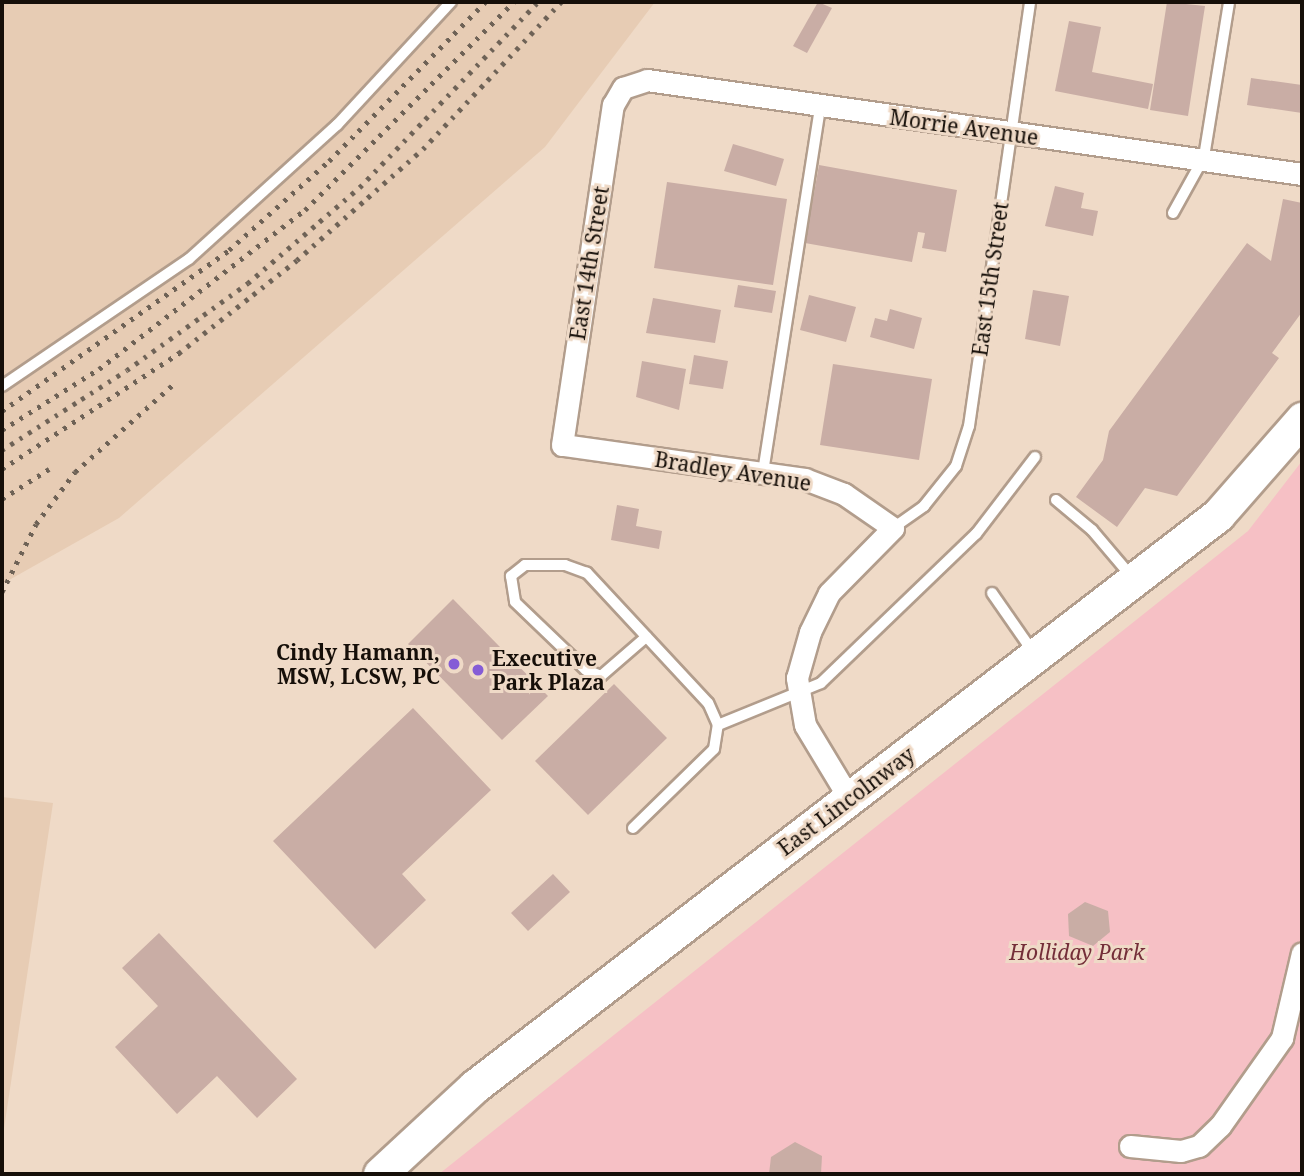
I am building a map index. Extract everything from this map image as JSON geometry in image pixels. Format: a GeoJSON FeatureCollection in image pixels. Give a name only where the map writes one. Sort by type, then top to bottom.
{"type":"FeatureCollection","features":[{"type":"Feature","properties":{"kind":"main road","name":"East Lincolnway"},"geometry":{"type":"LineString","coordinates":[[380,1174],[475,1086],[1135,580],[1241,493],[1302,419]]}},
{"type":"Feature","properties":{"kind":"street","name":"Morrie Avenue"},"geometry":{"type":"LineString","coordinates":[[627,85],[647,80],[1011,135],[1102,141],[1302,174]]}},
{"type":"Feature","properties":{"kind":"street","name":"East 14th Street"},"geometry":{"type":"LineString","coordinates":[[562,445],[613,105],[627,85]]}},
{"type":"Feature","properties":{"kind":"street","name":"Bradley Avenue"},"geometry":{"type":"LineString","coordinates":[[562,445],[806,479],[844,494],[893,528]]}},
{"type":"Feature","properties":{"kind":"street"},"geometry":{"type":"LineString","coordinates":[[849,798],[805,725],[797,678],[810,632],[829,593],[893,528]]}},
{"type":"Feature","properties":{"kind":"street"},"geometry":{"type":"LineString","coordinates":[[1130,1146],[1181,1150],[1199,1146],[1220,1126],[1282,1038],[1302,953]]}},
{"type":"Feature","properties":{"kind":"lane"},"geometry":{"type":"LineString","coordinates":[[2,386],[189,259],[337,125],[451,2]]}},
{"type":"Feature","properties":{"kind":"lane","name":"East 15th Street"},"geometry":{"type":"LineString","coordinates":[[893,528],[924,506],[956,466],[969,426],[1030,2]]}},
{"type":"Feature","properties":{"kind":"lane"},"geometry":{"type":"LineString","coordinates":[[1173,213],[1204,157],[1230,2]]}},
{"type":"Feature","properties":{"kind":"lane"},"geometry":{"type":"LineString","coordinates":[[763,472],[820,106]]}},
{"type":"Feature","properties":{"kind":"lane"},"geometry":{"type":"LineString","coordinates":[[718,725],[758,706],[800,695],[821,682],[976,534],[1035,457]]}},
{"type":"Feature","properties":{"kind":"lane"},"geometry":{"type":"LineString","coordinates":[[1056,500],[1092,530],[1135,580]]}},
{"type":"Feature","properties":{"kind":"lane"},"geometry":{"type":"LineString","coordinates":[[633,828],[714,749],[718,725],[708,704],[587,573],[565,565],[525,565],[511,576],[515,602],[586,670],[601,676],[646,637]]}},
{"type":"Feature","properties":{"kind":"lane"},"geometry":{"type":"LineString","coordinates":[[992,593],[1036,657]]}},
{"type":"Feature","properties":{"kind":"shaded area"},"geometry":{"type":"Polygon","coordinates":[[[2,2],[655,2],[545,147],[119,518],[2,584],[2,2]]]}},
{"type":"Feature","properties":{"kind":"shaded area"},"geometry":{"type":"Polygon","coordinates":[[[2,797],[53,803],[2,1142],[2,797]]]}},
{"type":"Feature","properties":{"kind":"green space","name":"Holliday Park"},"geometry":{"type":"Polygon","coordinates":[[[1302,461],[1302,1174],[439,1174],[1248,531],[1302,461]]]}},
{"type":"Feature","properties":{"kind":"building"},"geometry":{"type":"Polygon","coordinates":[[[818,2],[832,8],[807,53],[793,46],[818,2]]]}},
{"type":"Feature","properties":{"kind":"building"},"geometry":{"type":"Polygon","coordinates":[[[1167,2],[1205,6],[1188,116],[1150,110],[1167,2]]]}},
{"type":"Feature","properties":{"kind":"building"},"geometry":{"type":"Polygon","coordinates":[[[1069,21],[1101,27],[1092,72],[1153,84],[1148,109],[1055,91],[1069,21]]]}},
{"type":"Feature","properties":{"kind":"building"},"geometry":{"type":"Polygon","coordinates":[[[1251,78],[1302,85],[1302,113],[1247,105],[1251,78]]]}},
{"type":"Feature","properties":{"kind":"building"},"geometry":{"type":"Polygon","coordinates":[[[733,144],[784,159],[776,186],[724,171],[733,144]]]}},
{"type":"Feature","properties":{"kind":"building"},"geometry":{"type":"Polygon","coordinates":[[[819,165],[957,190],[946,252],[922,248],[925,233],[918,232],[912,262],[805,243],[819,165]]]}},
{"type":"Feature","properties":{"kind":"building"},"geometry":{"type":"Polygon","coordinates":[[[667,182],[787,199],[773,285],[654,268],[667,182]]]}},
{"type":"Feature","properties":{"kind":"building"},"geometry":{"type":"Polygon","coordinates":[[[1055,186],[1084,193],[1081,208],[1098,211],[1093,236],[1045,226],[1055,186]]]}},
{"type":"Feature","properties":{"kind":"building"},"geometry":{"type":"Polygon","coordinates":[[[1283,199],[1302,203],[1302,312],[1272,353],[1279,358],[1177,496],[1145,488],[1117,527],[1076,497],[1103,460],[1109,431],[1247,243],[1271,261],[1283,199]]]}},
{"type":"Feature","properties":{"kind":"building"},"geometry":{"type":"Polygon","coordinates":[[[738,285],[776,291],[772,313],[734,307],[738,285]]]}},
{"type":"Feature","properties":{"kind":"building"},"geometry":{"type":"Polygon","coordinates":[[[1033,290],[1069,296],[1060,346],[1025,339],[1033,290]]]}},
{"type":"Feature","properties":{"kind":"building"},"geometry":{"type":"Polygon","coordinates":[[[809,295],[856,307],[846,342],[800,330],[809,295]]]}},
{"type":"Feature","properties":{"kind":"building"},"geometry":{"type":"Polygon","coordinates":[[[653,298],[721,310],[715,343],[646,333],[653,298]]]}},
{"type":"Feature","properties":{"kind":"building"},"geometry":{"type":"Polygon","coordinates":[[[890,309],[922,318],[914,349],[870,337],[875,318],[887,321],[890,309]]]}},
{"type":"Feature","properties":{"kind":"building"},"geometry":{"type":"Polygon","coordinates":[[[694,355],[728,361],[723,389],[689,384],[694,355]]]}},
{"type":"Feature","properties":{"kind":"building"},"geometry":{"type":"Polygon","coordinates":[[[642,361],[686,369],[679,410],[636,397],[642,361]]]}},
{"type":"Feature","properties":{"kind":"building"},"geometry":{"type":"Polygon","coordinates":[[[833,364],[932,379],[919,460],[820,445],[833,364]]]}},
{"type":"Feature","properties":{"kind":"building"},"geometry":{"type":"Polygon","coordinates":[[[617,505],[639,509],[636,526],[662,531],[659,549],[611,540],[617,505]]]}},
{"type":"Feature","properties":{"kind":"building","name":"Executive Park Plaza"},"geometry":{"type":"Polygon","coordinates":[[[453,599],[548,696],[502,740],[408,644],[453,599]]]}},
{"type":"Feature","properties":{"kind":"building"},"geometry":{"type":"Polygon","coordinates":[[[614,684],[667,738],[588,815],[535,761],[614,684]]]}},
{"type":"Feature","properties":{"kind":"building"},"geometry":{"type":"Polygon","coordinates":[[[413,708],[491,790],[402,874],[426,900],[375,949],[273,841],[413,708]]]}},
{"type":"Feature","properties":{"kind":"building"},"geometry":{"type":"Polygon","coordinates":[[[553,874],[570,892],[528,931],[511,913],[553,874]]]}},
{"type":"Feature","properties":{"kind":"building"},"geometry":{"type":"Polygon","coordinates":[[[1085,902],[1108,911],[1110,932],[1093,946],[1069,936],[1068,914],[1085,902]]]}},
{"type":"Feature","properties":{"kind":"building"},"geometry":{"type":"Polygon","coordinates":[[[159,933],[297,1079],[257,1118],[217,1076],[177,1114],[115,1047],[158,1006],[122,968],[159,933]]]}},
{"type":"Feature","properties":{"kind":"building"},"geometry":{"type":"Polygon","coordinates":[[[795,1142],[822,1156],[821,1174],[769,1174],[771,1157],[795,1142]]]}},
{"type":"Feature","properties":{"kind":"railway"},"geometry":{"type":"LineString","coordinates":[[2,411],[229,250],[329,161],[485,2]]}},
{"type":"Feature","properties":{"kind":"railway"},"geometry":{"type":"LineString","coordinates":[[2,430],[99,369],[305,210],[514,2]]}},
{"type":"Feature","properties":{"kind":"railway"},"geometry":{"type":"LineString","coordinates":[[2,450],[127,370],[248,283],[360,187],[538,2]]}},
{"type":"Feature","properties":{"kind":"railway"},"geometry":{"type":"LineString","coordinates":[[2,469],[179,353],[297,260],[423,149],[561,2]]}},
{"type":"Feature","properties":{"kind":"railway"},"geometry":{"type":"LineString","coordinates":[[2,592],[36,524],[75,472],[176,382]]}},
{"type":"Feature","properties":{"kind":"railway"},"geometry":{"type":"LineString","coordinates":[[2,499],[49,469]]}},
{"type":"Feature","properties":{"kind":"place","name":"Cindy Hamann, MSW, LCSW, PC"},"geometry":{"type":"Point","coordinates":[454,664]}},
{"type":"Feature","properties":{"kind":"place","name":"Executive Park Plaza"},"geometry":{"type":"Point","coordinates":[478,670]}}]}
